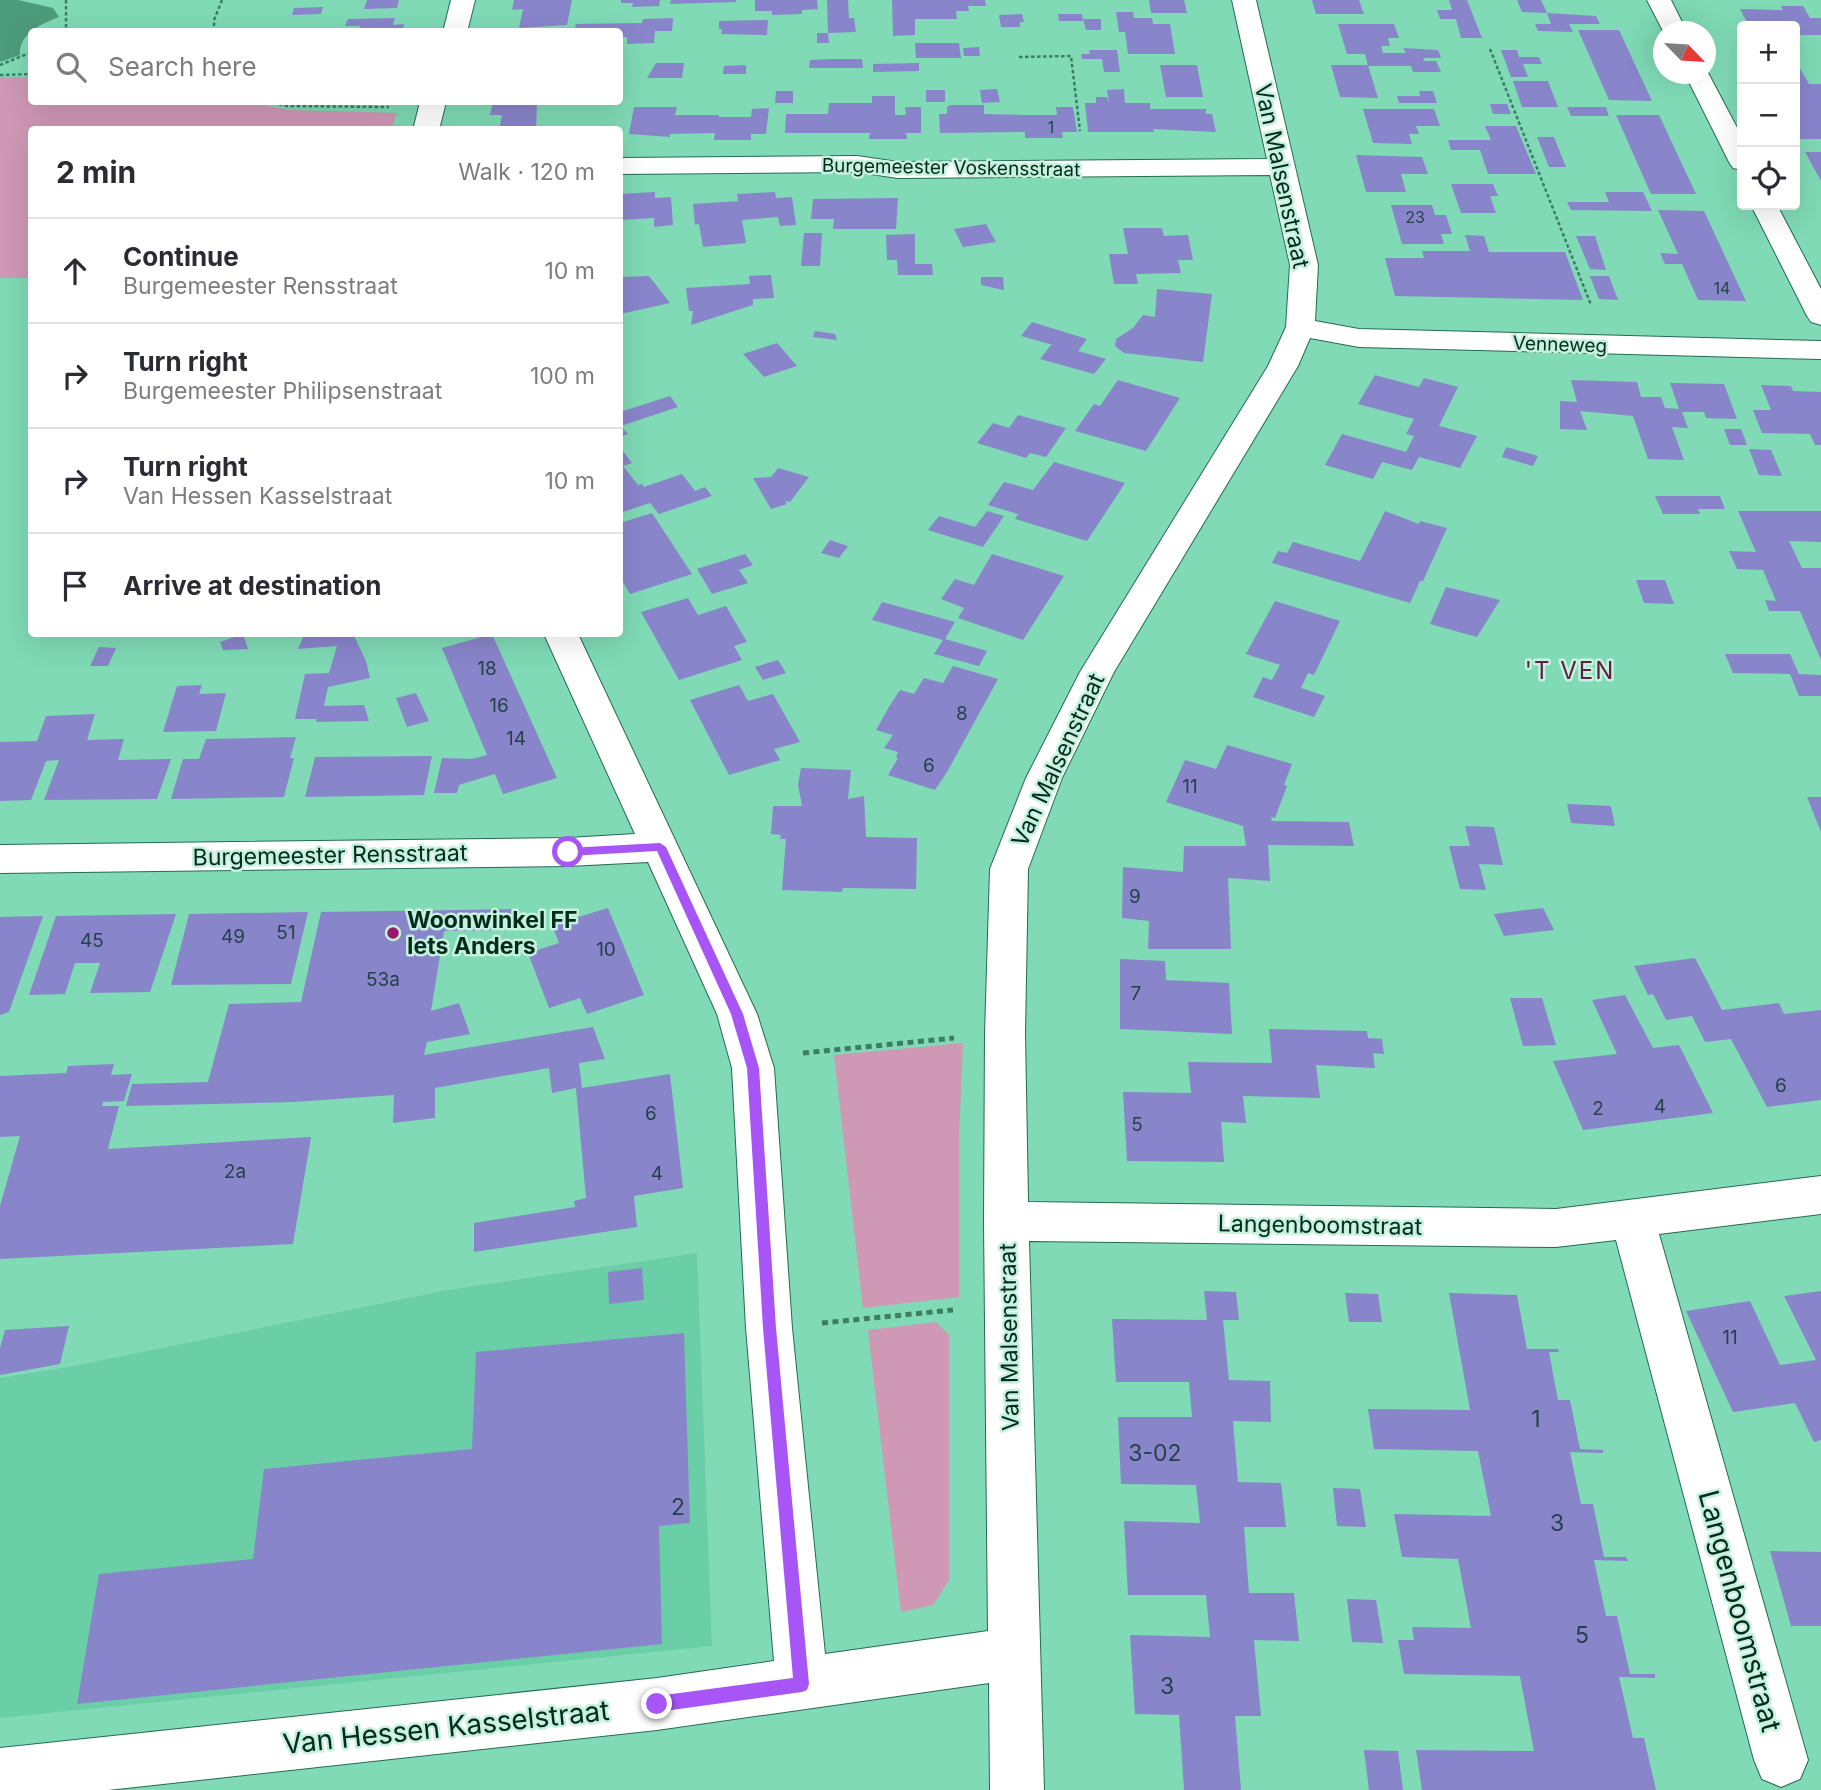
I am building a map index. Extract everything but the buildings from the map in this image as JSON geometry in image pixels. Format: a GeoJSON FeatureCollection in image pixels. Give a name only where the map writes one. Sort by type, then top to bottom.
{"type":"FeatureCollection","features":[{"type":"Feature","properties":{"kind":"street"},"geometry":{"type":"LineString","coordinates":[[456,28],[463,0]]}},
{"type":"Feature","properties":{"kind":"street","name":"Van Malsenstraat"},"geometry":{"type":"LineString","coordinates":[[1017,1790],[1006,1221],[1006,898],[1009,869],[1044,778],[1097,672],[1283,366],[1300,327],[1304,265],[1244,0]]}},
{"type":"Feature","properties":{"kind":"street"},"geometry":{"type":"LineString","coordinates":[[1659,0],[1670,21]]}},
{"type":"Feature","properties":{"kind":"street"},"geometry":{"type":"LineString","coordinates":[[1702,84],[1737,152]]}},
{"type":"Feature","properties":{"kind":"street","name":"Burgemeester Voskensstraat"},"geometry":{"type":"LineString","coordinates":[[623,166],[857,164],[898,170],[1283,167]]}},
{"type":"Feature","properties":{"kind":"street"},"geometry":{"type":"LineString","coordinates":[[1767,210],[1821,316]]}},
{"type":"Feature","properties":{"kind":"street","name":"Venneweg"},"geometry":{"type":"LineString","coordinates":[[1300,327],[1359,338],[1821,350]]}},
{"type":"Feature","properties":{"kind":"street"},"geometry":{"type":"LineString","coordinates":[[562,637],[737,1014],[753,1068],[769,1328],[802,1684]]}},
{"type":"Feature","properties":{"kind":"street","name":"Burgemeester Rensstraat"},"geometry":{"type":"LineString","coordinates":[[0,859],[568,852],[660,847]]}},
{"type":"Feature","properties":{"kind":"street","name":"Langenboomstraat"},"geometry":{"type":"LineString","coordinates":[[1006,1221],[1556,1228],[1821,1195]]}},
{"type":"Feature","properties":{"kind":"street","name":"Langenboomstraat"},"geometry":{"type":"LineString","coordinates":[[1633,1220],[1781,1760]]}},
{"type":"Feature","properties":{"kind":"street","name":"Van Hessen Kasselstraat"},"geometry":{"type":"LineString","coordinates":[[0,1775],[449,1728],[802,1684],[1016,1653]]}},
{"type":"Feature","properties":{"kind":"path"},"geometry":{"type":"LineString","coordinates":[[66,0],[66,28]]}},
{"type":"Feature","properties":{"kind":"path"},"geometry":{"type":"LineString","coordinates":[[214,28],[214,20],[222,0]]}},
{"type":"Feature","properties":{"kind":"path"},"geometry":{"type":"LineString","coordinates":[[1490,49],[1607,345]]}},
{"type":"Feature","properties":{"kind":"path"},"geometry":{"type":"LineString","coordinates":[[0,65],[28,54]]}},
{"type":"Feature","properties":{"kind":"path"},"geometry":{"type":"LineString","coordinates":[[1018,57],[1071,56],[1085,169]]}},
{"type":"Feature","properties":{"kind":"path"},"geometry":{"type":"LineString","coordinates":[[0,75],[28,74]]}},
{"type":"Feature","properties":{"kind":"path"},"geometry":{"type":"LineString","coordinates":[[282,105],[430,113]]}},
{"type":"Feature","properties":{"kind":"path"},"geometry":{"type":"LineString","coordinates":[[750,1059],[1005,1032]]}},
{"type":"Feature","properties":{"kind":"path"},"geometry":{"type":"LineString","coordinates":[[769,1328],[1009,1304]]}},
{"type":"Feature","properties":{"kind":"shaded area"},"geometry":{"type":"Polygon","coordinates":[[[0,0],[18,0],[53,8],[59,17],[36,28],[28,28],[20,55],[0,62],[0,0]]]}},
{"type":"Feature","properties":{"kind":"shaded area"},"geometry":{"type":"Polygon","coordinates":[[[0,77],[28,77],[28,105],[262,105],[290,110],[397,113],[392,126],[28,126],[28,278],[0,278],[0,77]]]}},
{"type":"Feature","properties":{"kind":"shaded area"},"geometry":{"type":"Polygon","coordinates":[[[963,1043],[959,1137],[959,1297],[863,1308],[834,1055],[963,1043]]]}},
{"type":"Feature","properties":{"kind":"shaded area"},"geometry":{"type":"Polygon","coordinates":[[[697,1253],[712,1646],[0,1718],[0,1378],[63,1368],[448,1290],[697,1253]]]}},
{"type":"Feature","properties":{"kind":"shaded area"},"geometry":{"type":"Polygon","coordinates":[[[936,1322],[949,1335],[949,1580],[933,1605],[901,1612],[868,1330],[936,1322]]]}},
{"type":"Feature","properties":{"kind":"place","name":"Woonwinkel FF Iets Anders"},"geometry":{"type":"Point","coordinates":[393,933]}},
{"type":"Feature","properties":{"kind":"district","name":"'T VEN"},"geometry":{"type":"Point","coordinates":[1570,671]}},
{"type":"Feature","properties":{"kind":"route"},"geometry":{"type":"LineString","coordinates":[[568,852],[660,847],[737,1014],[753,1068],[769,1328],[802,1684],[657,1704]]}}]}
